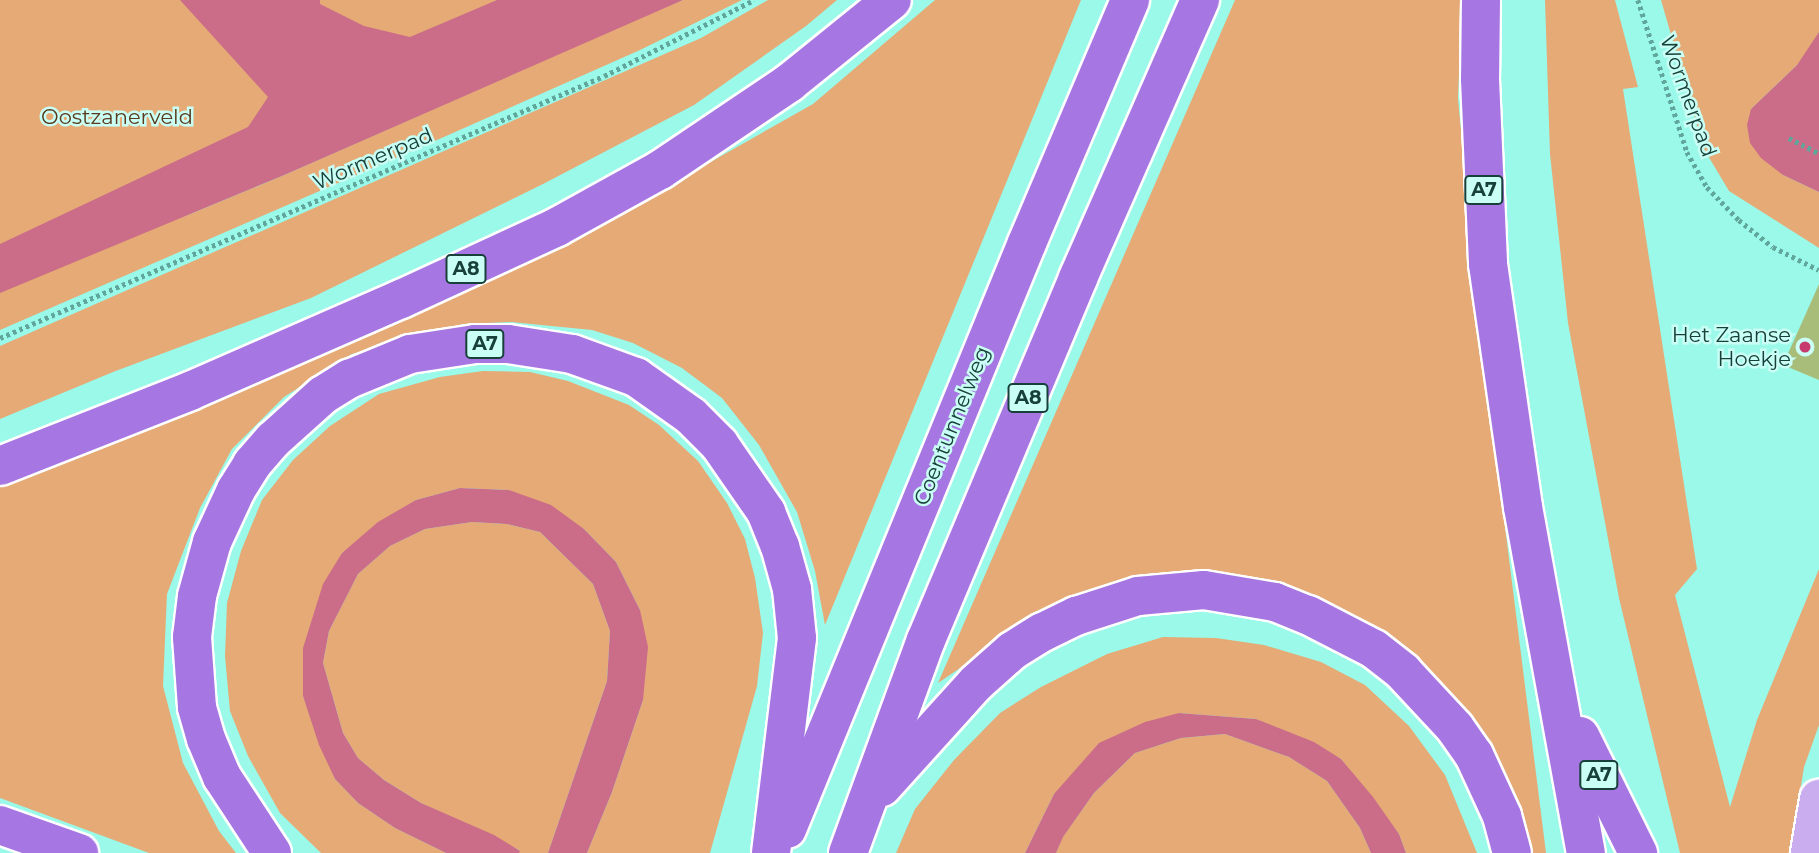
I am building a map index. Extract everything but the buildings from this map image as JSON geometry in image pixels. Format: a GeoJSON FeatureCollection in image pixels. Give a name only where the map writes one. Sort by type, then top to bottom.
{"type":"FeatureCollection","features":[{"type":"Feature","properties":{"kind":"highway","name":"A8"},"geometry":{"type":"LineString","coordinates":[[0,467],[215,380],[557,227],[660,170],[789,83],[892,0]]}},
{"type":"Feature","properties":{"kind":"highway","name":"Coentunnelweg"},"geometry":{"type":"LineString","coordinates":[[777,853],[1027,243],[1130,0]]}},
{"type":"Feature","properties":{"kind":"highway","name":"A8"},"geometry":{"type":"LineString","coordinates":[[848,853],[869,802],[926,640],[1078,278],[1200,0]]}},
{"type":"Feature","properties":{"kind":"highway","name":"A7"},"geometry":{"type":"LineString","coordinates":[[1481,0],[1480,79],[1488,264],[1523,507],[1560,696],[1586,853]]}},
{"type":"Feature","properties":{"kind":"highway","name":"A7"},"geometry":{"type":"LineString","coordinates":[[272,853],[222,777],[206,739],[197,707],[192,637],[197,596],[212,542],[236,490],[253,464],[280,433],[323,395],[349,379],[400,358],[475,344],[508,344],[572,354],[636,377],[691,416],[719,444],[766,512],[780,546],[792,589],[797,638],[771,853]]}},
{"type":"Feature","properties":{"kind":"highway","name":"A8"},"geometry":{"type":"LineString","coordinates":[[869,802],[975,684],[1012,651],[1076,616],[1107,605],[1138,596],[1204,590],[1275,602],[1308,615],[1374,649],[1403,672],[1447,718],[1474,755],[1502,816],[1512,853]]}},
{"type":"Feature","properties":{"kind":"highway","name":"A7"},"geometry":{"type":"LineString","coordinates":[[1560,696],[1637,853]]}},
{"type":"Feature","properties":{"kind":"highway"},"geometry":{"type":"LineString","coordinates":[[0,825],[79,853]]}},
{"type":"Feature","properties":{"kind":"main road"},"geometry":{"type":"LineString","coordinates":[[1810,853],[1819,799]]}},
{"type":"Feature","properties":{"kind":"path","name":"Wormerpad"},"geometry":{"type":"LineString","coordinates":[[0,338],[604,76],[754,0]]}},
{"type":"Feature","properties":{"kind":"path","name":"Wormerpad"},"geometry":{"type":"LineString","coordinates":[[1638,0],[1687,152],[1707,187],[1739,220],[1773,247],[1819,270]]}},
{"type":"Feature","properties":{"kind":"path"},"geometry":{"type":"LineString","coordinates":[[1789,138],[1819,153]]}},
{"type":"Feature","properties":{"kind":"green space","name":"Oostzanerveld"},"geometry":{"type":"Polygon","coordinates":[[[0,0],[674,0],[634,20],[683,0],[742,0],[640,50],[0,330],[0,0]],[[574,47],[174,221],[282,176],[574,47]]]}},
{"type":"Feature","properties":{"kind":"green space"},"geometry":{"type":"Polygon","coordinates":[[[768,0],[837,0],[806,26],[694,105],[543,184],[311,298],[113,372],[0,419],[0,346],[701,38],[768,0]]]}},
{"type":"Feature","properties":{"kind":"green space"},"geometry":{"type":"Polygon","coordinates":[[[935,0],[1081,0],[825,625],[815,571],[797,512],[759,445],[722,398],[682,368],[633,343],[592,330],[511,322],[463,324],[352,354],[284,397],[232,449],[200,508],[167,594],[163,686],[183,763],[219,831],[236,853],[149,853],[0,798],[0,480],[668,186],[813,104],[935,0]]]}},
{"type":"Feature","properties":{"kind":"green space"},"geometry":{"type":"Polygon","coordinates":[[[1235,0],[1462,0],[1458,98],[1477,304],[1546,853],[1527,853],[1436,689],[1215,581],[1000,641],[938,683],[1235,0]]]}},
{"type":"Feature","properties":{"kind":"green space"},"geometry":{"type":"Polygon","coordinates":[[[1545,0],[1615,0],[1638,87],[1623,89],[1697,569],[1675,595],[1730,807],[1757,720],[1819,569],[1819,725],[1804,767],[1790,853],[1680,853],[1619,598],[1568,323],[1550,154],[1545,0]]]}},
{"type":"Feature","properties":{"kind":"green space"},"geometry":{"type":"Polygon","coordinates":[[[1661,0],[1819,0],[1819,32],[1813,44],[1797,65],[1751,109],[1783,175],[1819,192],[1819,248],[1729,191],[1704,149],[1661,0]]]}},
{"type":"Feature","properties":{"kind":"green space"},"geometry":{"type":"Polygon","coordinates":[[[483,371],[530,372],[568,381],[629,405],[659,425],[698,461],[727,503],[745,539],[755,578],[763,633],[757,686],[710,853],[587,853],[612,792],[643,700],[640,610],[616,562],[584,529],[509,490],[460,488],[416,500],[342,553],[303,696],[335,779],[358,803],[395,828],[446,853],[321,853],[280,813],[248,756],[230,711],[225,656],[227,603],[241,551],[262,500],[293,460],[330,426],[379,394],[440,377],[483,371]]]}},
{"type":"Feature","properties":{"kind":"green space"},"geometry":{"type":"Polygon","coordinates":[[[472,522],[507,524],[540,532],[593,584],[610,631],[607,681],[548,853],[519,853],[519,850],[421,803],[384,780],[358,758],[343,733],[323,663],[329,631],[358,574],[390,546],[425,529],[472,522]]]}},
{"type":"Feature","properties":{"kind":"green space"},"geometry":{"type":"Polygon","coordinates":[[[1163,637],[1216,638],[1264,645],[1321,662],[1365,685],[1409,726],[1445,775],[1477,853],[1406,853],[1399,834],[1341,759],[1256,719],[1179,713],[1054,794],[1025,853],[896,853],[915,809],[954,760],[1000,713],[1041,687],[1107,654],[1163,637]]]}},
{"type":"Feature","properties":{"kind":"green space"},"geometry":{"type":"Polygon","coordinates":[[[1225,734],[1289,757],[1327,781],[1360,828],[1371,853],[1056,853],[1062,838],[1094,793],[1135,753],[1181,738],[1225,734]]]}},
{"type":"Feature","properties":{"kind":"shaded area"},"geometry":{"type":"Polygon","coordinates":[[[180,0],[320,0],[320,4],[364,26],[410,37],[497,0],[683,0],[282,176],[0,293],[0,244],[248,127],[268,97],[180,0]]]}},
{"type":"Feature","properties":{"kind":"shaded area"},"geometry":{"type":"Polygon","coordinates":[[[1819,32],[1819,192],[1783,175],[1761,158],[1750,143],[1747,125],[1751,109],[1797,65],[1819,32]]]}},
{"type":"Feature","properties":{"kind":"shaded area"},"geometry":{"type":"Polygon","coordinates":[[[460,488],[509,490],[551,505],[584,529],[616,562],[640,610],[648,647],[643,700],[612,792],[587,853],[548,853],[607,681],[610,631],[593,584],[540,532],[507,524],[472,522],[425,529],[390,546],[358,574],[329,631],[323,663],[343,733],[358,758],[384,780],[421,803],[494,835],[520,851],[519,853],[446,853],[395,828],[358,803],[335,779],[319,745],[303,696],[303,648],[323,584],[342,553],[378,522],[416,500],[460,488]]]}},
{"type":"Feature","properties":{"kind":"shaded area"},"geometry":{"type":"Polygon","coordinates":[[[1179,713],[1256,719],[1314,742],[1341,759],[1373,797],[1399,834],[1406,853],[1371,853],[1360,828],[1327,781],[1289,757],[1225,734],[1181,738],[1135,753],[1094,793],[1063,837],[1056,853],[1025,853],[1054,794],[1099,743],[1145,722],[1179,713]]]}},
{"type":"Feature","properties":{"kind":"place","name":"Het Zaanse Hoekje"},"geometry":{"type":"Point","coordinates":[1805,347]}}]}
